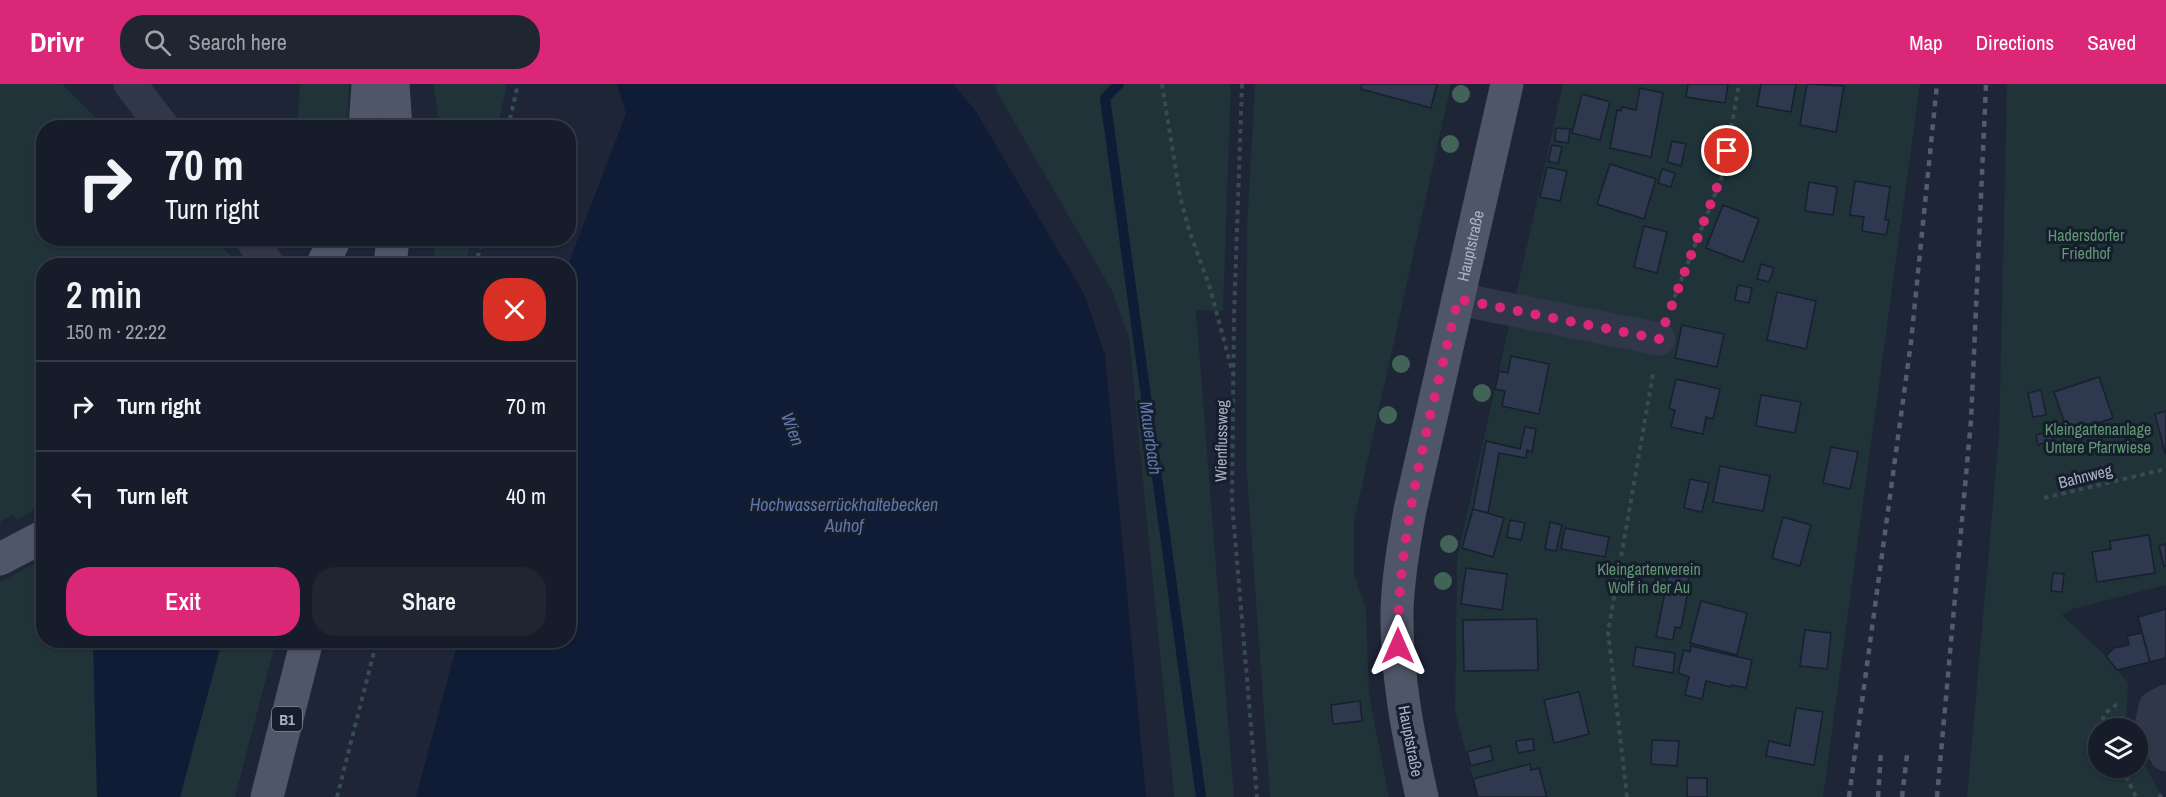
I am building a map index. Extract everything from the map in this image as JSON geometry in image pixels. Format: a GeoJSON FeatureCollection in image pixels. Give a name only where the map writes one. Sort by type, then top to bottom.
{"type":"FeatureCollection","features":[{"type":"Feature","properties":{"kind":"main road"},"geometry":{"type":"LineString","coordinates":[[366,120],[368,84]]}},
{"type":"Feature","properties":{"kind":"main road"},"geometry":{"type":"LineString","coordinates":[[393,84],[395,120]]}},
{"type":"Feature","properties":{"kind":"main road","name":"Hauptstraße"},"geometry":{"type":"LineString","coordinates":[[1422,797],[1401,685],[1397,618],[1400,566],[1410,510],[1507,84]]}},
{"type":"Feature","properties":{"kind":"main road"},"geometry":{"type":"LineString","coordinates":[[0,559],[36,540]]}},
{"type":"Feature","properties":{"kind":"main road","name":"B1"},"geometry":{"type":"LineString","coordinates":[[267,797],[305,648]]}},
{"type":"Feature","properties":{"kind":"street"},"geometry":{"type":"LineString","coordinates":[[130,84],[158,120]]}},
{"type":"Feature","properties":{"kind":"street"},"geometry":{"type":"LineString","coordinates":[[1458,299],[1659,339]]}},
{"type":"Feature","properties":{"kind":"street"},"geometry":{"type":"LineString","coordinates":[[2161,704],[2151,726],[2166,755]]}},
{"type":"Feature","properties":{"kind":"path"},"geometry":{"type":"LineString","coordinates":[[510,120],[518,84]]}},
{"type":"Feature","properties":{"kind":"path"},"geometry":{"type":"LineString","coordinates":[[1162,84],[1180,196],[1189,230],[1210,288],[1234,379]]}},
{"type":"Feature","properties":{"kind":"path","name":"Wienflussweg"},"geometry":{"type":"LineString","coordinates":[[1242,84],[1232,502],[1257,797]]}},
{"type":"Feature","properties":{"kind":"path"},"geometry":{"type":"LineString","coordinates":[[1627,797],[1608,632],[1659,339],[1722,174],[1739,84]]}},
{"type":"Feature","properties":{"kind":"path","name":"Bahnweg"},"geometry":{"type":"LineString","coordinates":[[2044,498],[2166,469]]}},
{"type":"Feature","properties":{"kind":"path"},"geometry":{"type":"LineString","coordinates":[[337,797],[375,648]]}},
{"type":"Feature","properties":{"kind":"path"},"geometry":{"type":"LineString","coordinates":[[2127,778],[2136,797]]}},
{"type":"Feature","properties":{"kind":"path"},"geometry":{"type":"LineString","coordinates":[[2158,797],[2166,793]]}},
{"type":"Feature","properties":{"kind":"green space"},"geometry":{"type":"Polygon","coordinates":[[[0,84],[62,84],[98,120],[36,120],[36,246],[221,246],[233,258],[36,258],[36,508],[17,521],[14,515],[1,521],[0,528],[0,84]]]}},
{"type":"Feature","properties":{"kind":"green space"},"geometry":{"type":"Polygon","coordinates":[[[300,84],[349,84],[347,120],[297,120],[300,84]]]}},
{"type":"Feature","properties":{"kind":"green space"},"geometry":{"type":"Polygon","coordinates":[[[433,84],[507,84],[499,120],[439,120],[433,84]]]}},
{"type":"Feature","properties":{"kind":"green space"},"geometry":{"type":"Polygon","coordinates":[[[995,84],[1231,84],[1223,311],[1196,310],[1234,797],[1174,797],[1129,337],[1111,289],[997,92],[995,84]]]}},
{"type":"Feature","properties":{"kind":"green space"},"geometry":{"type":"Polygon","coordinates":[[[1255,84],[1451,84],[1354,522],[1354,575],[1366,609],[1369,694],[1389,797],[1270,797],[1246,462],[1247,226],[1255,84]]]}},
{"type":"Feature","properties":{"kind":"green space","name":"Kleingartenverein Wolf in der Au"},"geometry":{"type":"Polygon","coordinates":[[[1563,84],[1920,84],[1823,797],[1478,797],[1455,712],[1457,558],[1563,84]]]}},
{"type":"Feature","properties":{"kind":"green space"},"geometry":{"type":"Polygon","coordinates":[[[2007,84],[2166,84],[2166,585],[2072,609],[2062,615],[2106,656],[2128,683],[2126,718],[2088,718],[2088,778],[2148,778],[2148,771],[2162,797],[1967,797],[1999,435],[2007,84]]]}},
{"type":"Feature","properties":{"kind":"green space"},"geometry":{"type":"Polygon","coordinates":[[[434,246],[469,246],[467,258],[434,258],[434,246]]]}},
{"type":"Feature","properties":{"kind":"green space"},"geometry":{"type":"Polygon","coordinates":[[[36,563],[36,648],[274,648],[235,797],[0,797],[0,582],[36,563]]]}},
{"type":"Feature","properties":{"kind":"water","name":"Hochwasserrückhaltebecken Auhof"},"geometry":{"type":"Polygon","coordinates":[[[617,84],[953,84],[975,110],[1084,294],[1105,355],[1146,797],[416,797],[456,648],[576,648],[576,258],[571,258],[626,114],[617,84]]]}},
{"type":"Feature","properties":{"kind":"water"},"geometry":{"type":"Polygon","coordinates":[[[93,648],[220,648],[180,797],[97,797],[93,648]]]}},
{"type":"Feature","properties":{"kind":"building"},"geometry":{"type":"Polygon","coordinates":[[[1362,84],[1437,84],[1431,108],[1361,89],[1362,84]]]}},
{"type":"Feature","properties":{"kind":"building"},"geometry":{"type":"Polygon","coordinates":[[[1688,84],[1728,84],[1725,103],[1686,97],[1688,84]]]}},
{"type":"Feature","properties":{"kind":"building"},"geometry":{"type":"Polygon","coordinates":[[[1761,84],[1796,84],[1791,112],[1757,106],[1761,84]]]}},
{"type":"Feature","properties":{"kind":"building"},"geometry":{"type":"Polygon","coordinates":[[[1807,84],[1844,86],[1836,132],[1800,125],[1807,84]]]}},
{"type":"Feature","properties":{"kind":"building"},"geometry":{"type":"Polygon","coordinates":[[[1640,88],[1663,93],[1651,157],[1610,148],[1617,110],[1621,111],[1622,107],[1636,110],[1640,88]]]}},
{"type":"Feature","properties":{"kind":"building"},"geometry":{"type":"Polygon","coordinates":[[[1582,94],[1610,102],[1600,140],[1572,133],[1582,94]]]}},
{"type":"Feature","properties":{"kind":"building"},"geometry":{"type":"Polygon","coordinates":[[[1556,128],[1570,129],[1568,143],[1555,141],[1556,128]]]}},
{"type":"Feature","properties":{"kind":"building"},"geometry":{"type":"Polygon","coordinates":[[[1672,141],[1686,144],[1681,166],[1667,162],[1672,141]]]}},
{"type":"Feature","properties":{"kind":"building"},"geometry":{"type":"Polygon","coordinates":[[[1552,145],[1562,147],[1558,164],[1548,161],[1552,145]]]}},
{"type":"Feature","properties":{"kind":"building"},"geometry":{"type":"Polygon","coordinates":[[[1610,164],[1656,179],[1644,219],[1597,204],[1610,164]]]}},
{"type":"Feature","properties":{"kind":"building"},"geometry":{"type":"Polygon","coordinates":[[[1547,167],[1567,171],[1560,201],[1540,197],[1547,167]]]}},
{"type":"Feature","properties":{"kind":"building"},"geometry":{"type":"Polygon","coordinates":[[[1662,169],[1675,173],[1671,187],[1658,183],[1662,169]]]}},
{"type":"Feature","properties":{"kind":"building"},"geometry":{"type":"Polygon","coordinates":[[[1855,181],[1890,187],[1885,220],[1889,220],[1886,235],[1862,231],[1864,217],[1850,215],[1855,181]]]}},
{"type":"Feature","properties":{"kind":"building"},"geometry":{"type":"Polygon","coordinates":[[[1809,182],[1837,187],[1833,215],[1805,211],[1809,182]]]}},
{"type":"Feature","properties":{"kind":"building"},"geometry":{"type":"Polygon","coordinates":[[[1723,205],[1759,219],[1743,262],[1706,248],[1723,205]]]}},
{"type":"Feature","properties":{"kind":"building"},"geometry":{"type":"Polygon","coordinates":[[[1644,226],[1667,232],[1657,273],[1634,267],[1644,226]]]}},
{"type":"Feature","properties":{"kind":"building"},"geometry":{"type":"Polygon","coordinates":[[[1761,264],[1774,268],[1769,282],[1757,279],[1761,264]]]}},
{"type":"Feature","properties":{"kind":"building"},"geometry":{"type":"Polygon","coordinates":[[[1738,285],[1752,288],[1749,303],[1735,300],[1738,285]]]}},
{"type":"Feature","properties":{"kind":"building"},"geometry":{"type":"Polygon","coordinates":[[[1777,292],[1816,301],[1806,349],[1767,340],[1777,292]]]}},
{"type":"Feature","properties":{"kind":"building"},"geometry":{"type":"Polygon","coordinates":[[[1682,325],[1724,334],[1717,367],[1675,358],[1682,325]]]}},
{"type":"Feature","properties":{"kind":"building"},"geometry":{"type":"Polygon","coordinates":[[[1511,356],[1549,364],[1539,414],[1502,406],[1505,391],[1495,389],[1499,371],[1508,373],[1511,356]]]}},
{"type":"Feature","properties":{"kind":"building"},"geometry":{"type":"Polygon","coordinates":[[[2099,377],[2113,418],[2068,433],[2054,392],[2099,377]]]}},
{"type":"Feature","properties":{"kind":"building"},"geometry":{"type":"Polygon","coordinates":[[[1676,379],[1720,389],[1713,419],[1706,417],[1703,434],[1671,427],[1675,410],[1669,409],[1676,379]]]}},
{"type":"Feature","properties":{"kind":"building"},"geometry":{"type":"Polygon","coordinates":[[[2041,390],[2046,415],[2033,417],[2028,393],[2041,390]]]}},
{"type":"Feature","properties":{"kind":"building"},"geometry":{"type":"Polygon","coordinates":[[[1761,395],[1801,402],[1795,433],[1756,426],[1761,395]]]}},
{"type":"Feature","properties":{"kind":"building"},"geometry":{"type":"Polygon","coordinates":[[[2166,411],[2166,453],[2165,453],[2155,414],[2166,411]]]}},
{"type":"Feature","properties":{"kind":"building"},"geometry":{"type":"Polygon","coordinates":[[[1525,427],[1536,429],[1532,452],[1527,450],[1526,458],[1499,453],[1488,513],[1473,509],[1486,441],[1520,449],[1525,427]]]}},
{"type":"Feature","properties":{"kind":"building"},"geometry":{"type":"Polygon","coordinates":[[[2050,431],[2053,440],[2038,445],[2036,435],[2050,431]]]}},
{"type":"Feature","properties":{"kind":"building"},"geometry":{"type":"Polygon","coordinates":[[[1831,447],[1858,452],[1850,489],[1823,483],[1831,447]]]}},
{"type":"Feature","properties":{"kind":"building"},"geometry":{"type":"Polygon","coordinates":[[[1720,466],[1770,476],[1763,511],[1713,502],[1720,466]]]}},
{"type":"Feature","properties":{"kind":"building"},"geometry":{"type":"Polygon","coordinates":[[[1690,479],[1709,483],[1702,512],[1684,508],[1690,479]]]}},
{"type":"Feature","properties":{"kind":"building"},"geometry":{"type":"Polygon","coordinates":[[[1473,509],[1504,518],[1493,557],[1462,548],[1473,509]]]}},
{"type":"Feature","properties":{"kind":"building"},"geometry":{"type":"Polygon","coordinates":[[[1783,517],[1811,525],[1800,566],[1772,558],[1783,517]]]}},
{"type":"Feature","properties":{"kind":"building"},"geometry":{"type":"Polygon","coordinates":[[[1510,520],[1525,523],[1521,540],[1507,537],[1510,520]]]}},
{"type":"Feature","properties":{"kind":"building"},"geometry":{"type":"Polygon","coordinates":[[[1550,522],[1562,525],[1556,551],[1545,549],[1550,522]]]}},
{"type":"Feature","properties":{"kind":"building"},"geometry":{"type":"Polygon","coordinates":[[[1565,528],[1609,537],[1605,557],[1561,549],[1565,528]]]}},
{"type":"Feature","properties":{"kind":"building"},"geometry":{"type":"Polygon","coordinates":[[[2149,535],[2155,573],[2097,582],[2092,552],[2111,549],[2110,541],[2149,535]]]}},
{"type":"Feature","properties":{"kind":"building"},"geometry":{"type":"Polygon","coordinates":[[[2166,544],[2166,566],[2164,566],[2159,546],[2166,544]]]}},
{"type":"Feature","properties":{"kind":"building"},"geometry":{"type":"Polygon","coordinates":[[[1466,568],[1507,574],[1502,610],[1461,604],[1466,568]]]}},
{"type":"Feature","properties":{"kind":"building"},"geometry":{"type":"Polygon","coordinates":[[[1669,572],[1689,576],[1681,628],[1675,627],[1673,640],[1656,637],[1669,572]]]}},
{"type":"Feature","properties":{"kind":"building"},"geometry":{"type":"Polygon","coordinates":[[[2053,573],[2064,574],[2062,592],[2051,591],[2053,573]]]}},
{"type":"Feature","properties":{"kind":"building"},"geometry":{"type":"Polygon","coordinates":[[[1701,601],[1747,613],[1737,655],[1690,643],[1701,601]]]}},
{"type":"Feature","properties":{"kind":"building"},"geometry":{"type":"Polygon","coordinates":[[[2166,609],[2166,658],[2150,662],[2138,617],[2166,609]]]}},
{"type":"Feature","properties":{"kind":"building"},"geometry":{"type":"Polygon","coordinates":[[[1537,619],[1538,670],[1464,671],[1463,620],[1537,619]]]}},
{"type":"Feature","properties":{"kind":"building"},"geometry":{"type":"Polygon","coordinates":[[[1805,630],[1831,633],[1827,669],[1800,666],[1805,630]]]}},
{"type":"Feature","properties":{"kind":"building"},"geometry":{"type":"Polygon","coordinates":[[[2142,633],[2150,662],[2117,670],[2106,656],[2114,648],[2129,645],[2127,636],[2142,633]]]}},
{"type":"Feature","properties":{"kind":"building"},"geometry":{"type":"Polygon","coordinates":[[[1691,646],[1752,660],[1746,688],[1706,681],[1702,699],[1685,695],[1689,677],[1678,673],[1684,650],[1690,652],[1691,646]]]}},
{"type":"Feature","properties":{"kind":"building"},"geometry":{"type":"Polygon","coordinates":[[[1636,647],[1675,653],[1673,673],[1633,666],[1636,647]]]}},
{"type":"Feature","properties":{"kind":"building"},"geometry":{"type":"Polygon","coordinates":[[[1579,692],[1589,734],[1554,743],[1544,700],[1579,692]]]}},
{"type":"Feature","properties":{"kind":"building"},"geometry":{"type":"Polygon","coordinates":[[[1360,701],[1362,721],[1333,724],[1331,705],[1360,701]]]}},
{"type":"Feature","properties":{"kind":"building"},"geometry":{"type":"Polygon","coordinates":[[[1796,708],[1823,712],[1814,765],[1766,756],[1769,741],[1790,746],[1796,708]]]}},
{"type":"Feature","properties":{"kind":"building"},"geometry":{"type":"Polygon","coordinates":[[[1533,739],[1534,750],[1518,753],[1516,741],[1533,739]]]}},
{"type":"Feature","properties":{"kind":"building"},"geometry":{"type":"Polygon","coordinates":[[[1652,740],[1679,741],[1677,766],[1651,764],[1652,740]]]}},
{"type":"Feature","properties":{"kind":"building"},"geometry":{"type":"Polygon","coordinates":[[[1490,746],[1493,760],[1471,766],[1467,752],[1490,746]]]}},
{"type":"Feature","properties":{"kind":"building"},"geometry":{"type":"Polygon","coordinates":[[[1530,764],[1531,770],[1539,768],[1547,797],[1478,797],[1473,779],[1530,764]]]}},
{"type":"Feature","properties":{"kind":"building"},"geometry":{"type":"Polygon","coordinates":[[[1687,778],[1707,778],[1707,797],[1687,797],[1687,778]]]}},
{"type":"Feature","properties":{"kind":"waterway","name":"Mauerbach"},"geometry":{"type":"LineString","coordinates":[[1119,84],[1105,98],[1201,797]]}},
{"type":"Feature","properties":{"kind":"railway"},"geometry":{"type":"LineString","coordinates":[[1849,797],[1911,342],[1937,84]]}},
{"type":"Feature","properties":{"kind":"railway"},"geometry":{"type":"LineString","coordinates":[[1937,797],[1971,420],[1986,84]]}},
{"type":"Feature","properties":{"kind":"railway"},"geometry":{"type":"LineString","coordinates":[[1878,797],[1881,751]]}},
{"type":"Feature","properties":{"kind":"railway"},"geometry":{"type":"LineString","coordinates":[[1902,797],[1907,755]]}},
{"type":"Feature","properties":{"kind":"route"},"geometry":{"type":"LineString","coordinates":[[1398,646],[1397,608],[1400,566],[1410,510],[1458,299],[1659,339],[1722,174],[1727,151]]}},
{"type":"Feature","properties":{"kind":"park label","name":"Hadersdorfer Friedhof"},"geometry":{"type":"Point","coordinates":[2086,244]}},
{"type":"Feature","properties":{"kind":"park label","name":"Kleingartenanlage Untere Pfarrwiese"},"geometry":{"type":"Point","coordinates":[2098,438]}},
{"type":"Feature","properties":{"kind":"water label","name":"Wien"},"geometry":{"type":"Point","coordinates":[793,429]}}]}
